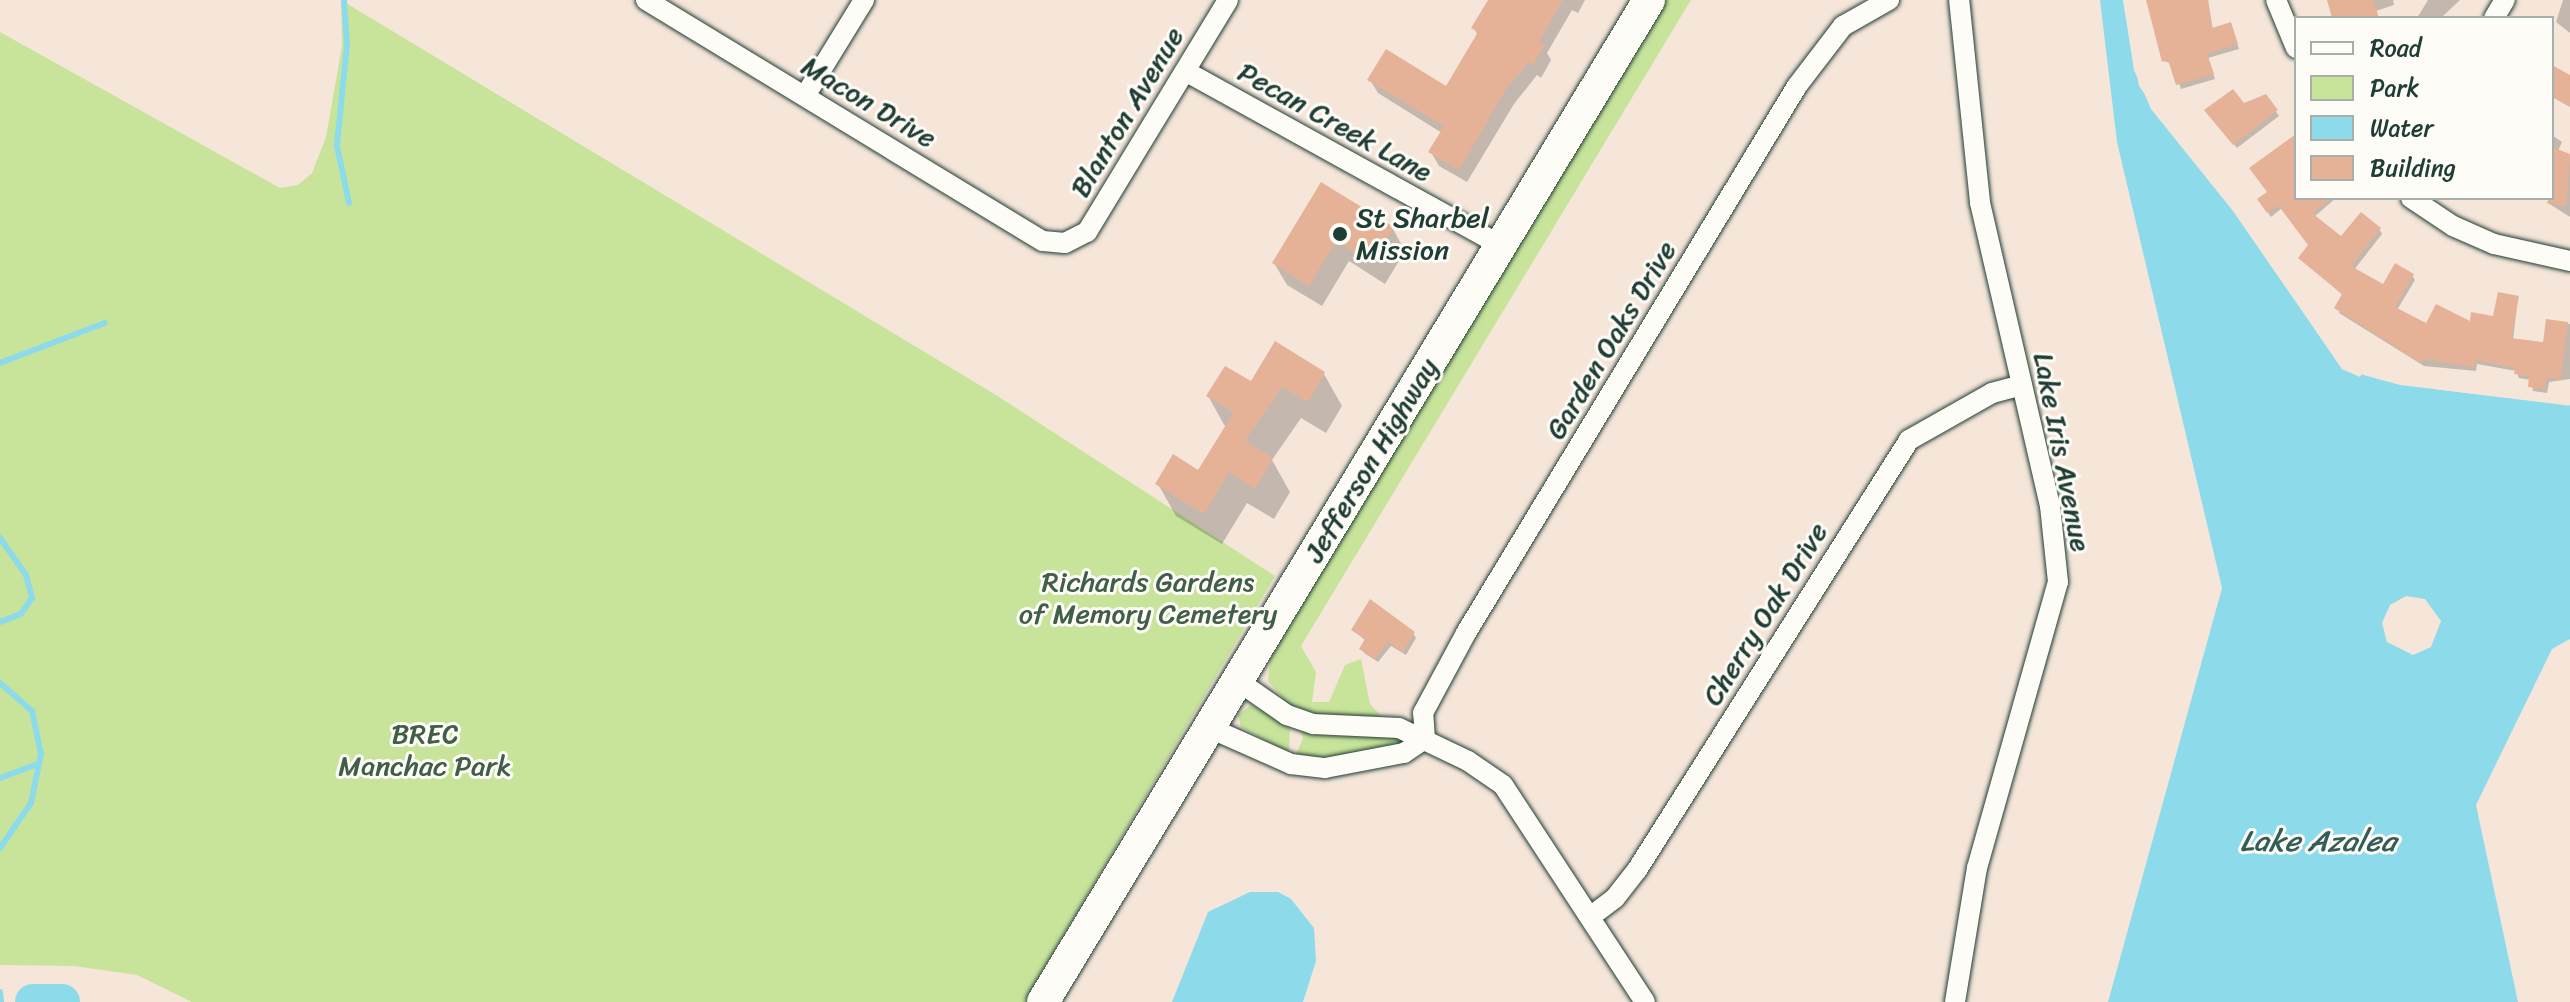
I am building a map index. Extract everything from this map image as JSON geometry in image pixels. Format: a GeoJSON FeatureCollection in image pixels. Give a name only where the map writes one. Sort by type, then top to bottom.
{"type":"FeatureCollection","features":[{"type":"Feature","properties":{"kind":"main road","name":"Jefferson Highway"},"geometry":{"type":"LineString","coordinates":[[1043,1002],[1649,0]]}},
{"type":"Feature","properties":{"kind":"street","name":"Macon Drive"},"geometry":{"type":"LineString","coordinates":[[646,0],[1043,241],[1065,243]]}},
{"type":"Feature","properties":{"kind":"street"},"geometry":{"type":"LineString","coordinates":[[805,96],[864,0]]}},
{"type":"Feature","properties":{"kind":"street","name":"Blanton Avenue"},"geometry":{"type":"LineString","coordinates":[[1065,243],[1087,232],[1228,0]]}},
{"type":"Feature","properties":{"kind":"street","name":"Garden Oaks Drive"},"geometry":{"type":"LineString","coordinates":[[1425,739],[1423,713],[1466,633],[1797,86],[1843,26],[1889,0]]}},
{"type":"Feature","properties":{"kind":"street","name":"Lake Iris Avenue"},"geometry":{"type":"LineString","coordinates":[[1955,1002],[1977,868],[2058,582],[2050,506],[1980,202],[1959,0]]}},
{"type":"Feature","properties":{"kind":"street"},"geometry":{"type":"LineString","coordinates":[[2276,0],[2294,43]]}},
{"type":"Feature","properties":{"kind":"street","name":"Pecan Creek Lane"},"geometry":{"type":"LineString","coordinates":[[1185,71],[1500,245]]}},
{"type":"Feature","properties":{"kind":"street"},"geometry":{"type":"LineString","coordinates":[[2414,200],[2453,226],[2494,244],[2570,261]]}},
{"type":"Feature","properties":{"kind":"street","name":"Cherry Oak Drive"},"geometry":{"type":"LineString","coordinates":[[1590,917],[1615,898],[1637,870],[1909,440],[1992,393],[2022,385]]}},
{"type":"Feature","properties":{"kind":"street"},"geometry":{"type":"LineString","coordinates":[[1238,681],[1287,715],[1313,724],[1399,728],[1425,739],[1503,785],[1645,1002]]}},
{"type":"Feature","properties":{"kind":"street"},"geometry":{"type":"LineString","coordinates":[[1210,728],[1291,764],[1325,768],[1404,753],[1425,739]]}},
{"type":"Feature","properties":{"kind":"green space"},"geometry":{"type":"Polygon","coordinates":[[[341,0],[996,395],[1275,576],[1024,1002],[192,1002],[137,975],[74,966],[0,965],[0,32],[280,188],[298,185],[312,173],[326,137],[342,46],[341,0]]]}},
{"type":"Feature","properties":{"kind":"green space"},"geometry":{"type":"Polygon","coordinates":[[[1661,0],[1691,0],[1301,646],[1316,672],[1312,702],[1329,702],[1345,665],[1361,659],[1370,704],[1381,716],[1321,716],[1288,704],[1268,681],[1271,651],[1661,0]]]}},
{"type":"Feature","properties":{"kind":"green space"},"geometry":{"type":"Polygon","coordinates":[[[1251,705],[1290,725],[1289,753],[1241,727],[1238,715],[1251,705]]]}},
{"type":"Feature","properties":{"kind":"green space"},"geometry":{"type":"Polygon","coordinates":[[[1300,730],[1330,736],[1405,737],[1403,744],[1344,757],[1313,758],[1296,755],[1303,738],[1300,730]]]}},
{"type":"Feature","properties":{"kind":"water","name":"Lake Azalea"},"geometry":{"type":"Polygon","coordinates":[[[2100,0],[2123,0],[2134,70],[2151,109],[2233,211],[2342,369],[2400,385],[2570,405],[2570,639],[2552,649],[2476,805],[2518,1002],[2108,1002],[2222,588],[2117,142],[2100,0]],[[2406,596],[2390,605],[2382,623],[2387,642],[2413,655],[2431,647],[2441,621],[2425,599],[2406,596]]]}},
{"type":"Feature","properties":{"kind":"water"},"geometry":{"type":"Polygon","coordinates":[[[1250,892],[1278,892],[1291,899],[1314,928],[1316,961],[1303,1002],[1172,1002],[1208,912],[1250,892]]]}},
{"type":"Feature","properties":{"kind":"pier"},"geometry":{"type":"Polygon","coordinates":[[[2123,0],[2142,85],[2201,170],[2139,86],[2123,0]]]}},
{"type":"Feature","properties":{"kind":"pier"},"geometry":{"type":"Polygon","coordinates":[[[2236,209],[2345,366],[2362,373],[2360,377],[2342,369],[2236,209]]]}},
{"type":"Feature","properties":{"kind":"pier"},"geometry":{"type":"Polygon","coordinates":[[[2434,385],[2570,402],[2569,406],[2434,389],[2434,385]]]}},
{"type":"Feature","properties":{"kind":"building"},"geometry":{"type":"Polygon","coordinates":[[[1488,0],[1563,0],[1539,41],[1545,45],[1533,65],[1529,62],[1506,89],[1459,170],[1428,152],[1444,126],[1367,80],[1386,49],[1446,86],[1478,32],[1471,28],[1488,0]]]}},
{"type":"Feature","properties":{"kind":"building"},"geometry":{"type":"Polygon","coordinates":[[[2146,0],[2208,0],[2212,28],[2231,22],[2238,44],[2207,53],[2214,74],[2176,85],[2168,60],[2162,62],[2146,0]]]}},
{"type":"Feature","properties":{"kind":"building"},"geometry":{"type":"Polygon","coordinates":[[[2327,0],[2373,0],[2378,16],[2331,16],[2327,0]]]}},
{"type":"Feature","properties":{"kind":"building"},"geometry":{"type":"Polygon","coordinates":[[[2554,66],[2570,75],[2570,107],[2554,98],[2554,66]]]}},
{"type":"Feature","properties":{"kind":"building"},"geometry":{"type":"Polygon","coordinates":[[[2233,89],[2244,103],[2266,94],[2278,110],[2233,145],[2204,110],[2233,89]]]}},
{"type":"Feature","properties":{"kind":"building"},"geometry":{"type":"Polygon","coordinates":[[[2294,135],[2294,200],[2329,200],[2312,213],[2341,236],[2361,212],[2381,228],[2351,266],[2383,284],[2395,263],[2414,274],[2395,307],[2426,323],[2436,304],[2470,321],[2471,312],[2493,316],[2498,292],[2519,296],[2511,338],[2543,342],[2546,319],[2568,322],[2560,380],[2547,378],[2545,389],[2528,387],[2529,376],[2514,374],[2515,368],[2475,360],[2474,367],[2424,359],[2421,363],[2334,308],[2342,294],[2298,258],[2308,245],[2278,205],[2267,213],[2257,199],[2267,192],[2249,168],[2294,135]]]}},
{"type":"Feature","properties":{"kind":"building"},"geometry":{"type":"Polygon","coordinates":[[[2554,148],[2570,154],[2566,206],[2546,203],[2554,200],[2554,148]]]}},
{"type":"Feature","properties":{"kind":"building","name":"St Sharbel Mission"},"geometry":{"type":"Polygon","coordinates":[[[1321,182],[1394,227],[1372,263],[1336,241],[1309,286],[1272,263],[1321,182]]]}},
{"type":"Feature","properties":{"kind":"building"},"geometry":{"type":"Polygon","coordinates":[[[1275,341],[1325,372],[1308,402],[1282,387],[1245,441],[1273,458],[1255,489],[1229,472],[1204,514],[1155,484],[1173,454],[1198,470],[1234,412],[1206,396],[1225,366],[1251,381],[1275,341]]]}},
{"type":"Feature","properties":{"kind":"building"},"geometry":{"type":"Polygon","coordinates":[[[1370,599],[1415,632],[1403,652],[1388,642],[1375,659],[1359,649],[1365,639],[1351,630],[1370,599]]]}},
{"type":"Feature","properties":{"kind":"waterway"},"geometry":{"type":"LineString","coordinates":[[344,0],[347,45],[337,146],[349,203]]}},
{"type":"Feature","properties":{"kind":"waterway"},"geometry":{"type":"LineString","coordinates":[[0,363],[105,323]]}},
{"type":"Feature","properties":{"kind":"waterway"},"geometry":{"type":"LineString","coordinates":[[0,538],[26,575],[32,598],[21,614],[0,622]]}},
{"type":"Feature","properties":{"kind":"waterway"},"geometry":{"type":"LineString","coordinates":[[0,683],[32,711],[41,754],[31,803],[0,848]]}},
{"type":"Feature","properties":{"kind":"waterway"},"geometry":{"type":"LineString","coordinates":[[0,778],[38,764]]}},
{"type":"Feature","properties":{"kind":"waterway"},"geometry":{"type":"LineString","coordinates":[[0,992],[1,1002]]}},
{"type":"Feature","properties":{"kind":"waterway"},"geometry":{"type":"LineString","coordinates":[[33,1002],[62,1002]]}},
{"type":"Feature","properties":{"kind":"place","name":"St Sharbel Mission"},"geometry":{"type":"Point","coordinates":[1340,234]}},
{"type":"Feature","properties":{"kind":"park label","name":"Richards Gardens of Memory Cemetery"},"geometry":{"type":"Point","coordinates":[1148,598]}},
{"type":"Feature","properties":{"kind":"park label","name":"BREC Manchac Park"},"geometry":{"type":"Point","coordinates":[425,750]}}]}
